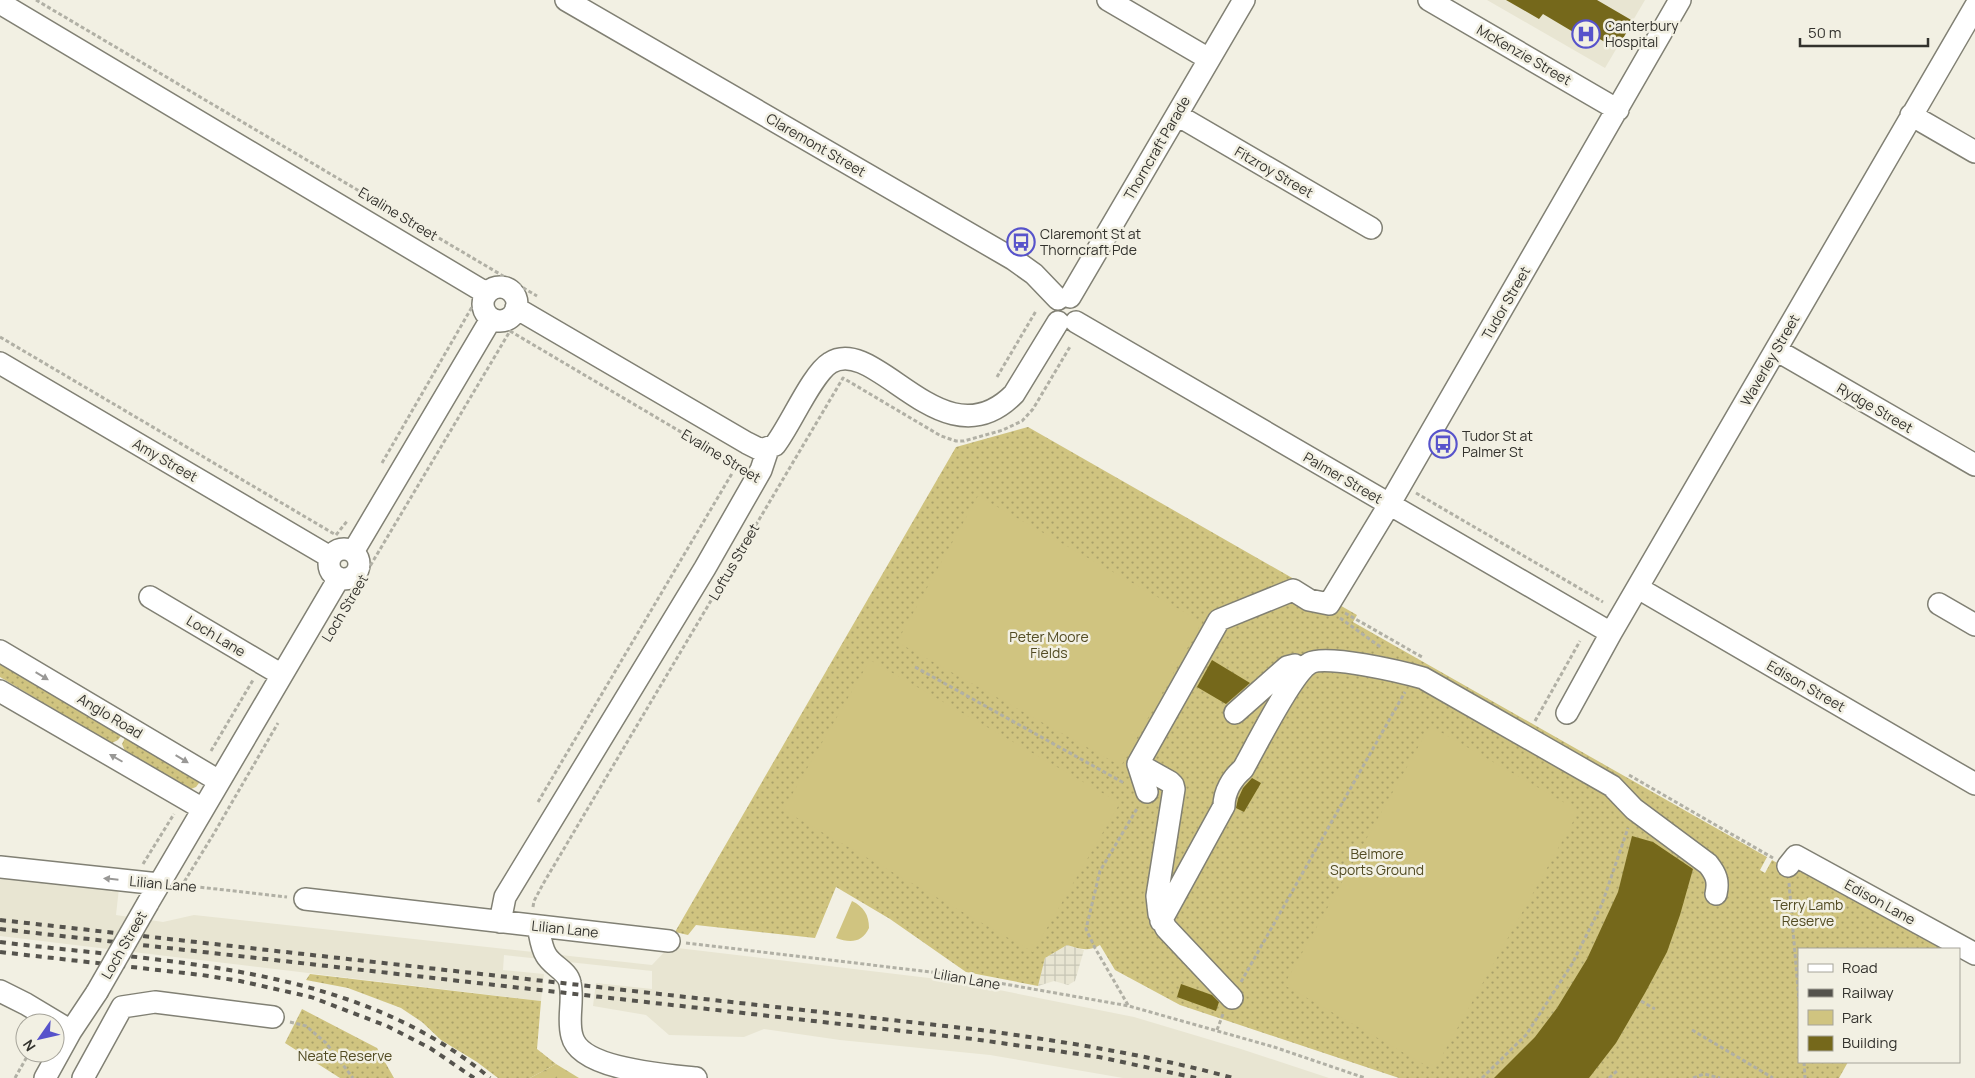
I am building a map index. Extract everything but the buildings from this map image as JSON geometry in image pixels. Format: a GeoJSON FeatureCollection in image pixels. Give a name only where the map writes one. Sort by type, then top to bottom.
{"type":"FeatureCollection","features":[{"type":"Feature","properties":{"kind":"street","name":"Claremont Street"},"geometry":{"type":"LineString","coordinates":[[566,0],[1013,259],[1064,298]]}},
{"type":"Feature","properties":{"kind":"street"},"geometry":{"type":"LineString","coordinates":[[1108,0],[1209,59]]}},
{"type":"Feature","properties":{"kind":"street","name":"Thorncraft Parade"},"geometry":{"type":"LineString","coordinates":[[1064,298],[1244,0]]}},
{"type":"Feature","properties":{"kind":"street","name":"McKenzie Street"},"geometry":{"type":"LineString","coordinates":[[1429,0],[1618,110]]}},
{"type":"Feature","properties":{"kind":"street","name":"Tudor Street"},"geometry":{"type":"LineString","coordinates":[[1329,604],[1389,505],[1680,0]]}},
{"type":"Feature","properties":{"kind":"street","name":"Evaline Street"},"geometry":{"type":"LineString","coordinates":[[0,3],[479,300]]}},
{"type":"Feature","properties":{"kind":"street","name":"Waverley Street"},"geometry":{"type":"LineString","coordinates":[[1566,713],[1975,7]]}},
{"type":"Feature","properties":{"kind":"street","name":"Fitzroy Street"},"geometry":{"type":"LineString","coordinates":[[1176,115],[1371,228]]}},
{"type":"Feature","properties":{"kind":"street"},"geometry":{"type":"LineString","coordinates":[[1911,115],[1975,152]]}},
{"type":"Feature","properties":{"kind":"street"},"geometry":{"type":"LineString","coordinates":[[496,287],[507,289],[515,297],[516,308],[514,313],[506,320],[491,319],[484,310],[484,299],[479,300],[496,287]]}},
{"type":"Feature","properties":{"kind":"street"},"geometry":{"type":"LineString","coordinates":[[1064,298],[1053,306],[1052,311],[1053,316],[1067,322]]}},
{"type":"Feature","properties":{"kind":"street","name":"Evaline Street"},"geometry":{"type":"LineString","coordinates":[[516,308],[747,444],[755,448],[768,449]]}},
{"type":"Feature","properties":{"kind":"street","name":"Loch Street"},"geometry":{"type":"LineString","coordinates":[[353,552],[491,319]]}},
{"type":"Feature","properties":{"kind":"street","name":"Palmer Street"},"geometry":{"type":"LineString","coordinates":[[1067,322],[1611,633]]}},
{"type":"Feature","properties":{"kind":"street","name":"Loftus Street"},"geometry":{"type":"LineString","coordinates":[[500,922],[505,897],[705,568],[757,477],[768,449],[775,445],[782,437],[823,368],[841,358],[850,359],[866,365],[947,413],[968,415],[992,410],[1007,401],[1067,322]]}},
{"type":"Feature","properties":{"kind":"street","name":"Rydge Street"},"geometry":{"type":"LineString","coordinates":[[1776,350],[1975,466]]}},
{"type":"Feature","properties":{"kind":"street","name":"Amy Street"},"geometry":{"type":"LineString","coordinates":[[0,363],[330,557]]}},
{"type":"Feature","properties":{"kind":"street"},"geometry":{"type":"LineString","coordinates":[[340,550],[353,552],[358,559],[358,569],[349,579],[347,585],[331,572],[330,557],[340,550]]}},
{"type":"Feature","properties":{"kind":"street","name":"Loch Street"},"geometry":{"type":"LineString","coordinates":[[45,1078],[282,675],[347,585]]}},
{"type":"Feature","properties":{"kind":"street","name":"Edison Street"},"geometry":{"type":"LineString","coordinates":[[1638,588],[1975,784]]}},
{"type":"Feature","properties":{"kind":"street"},"geometry":{"type":"LineString","coordinates":[[1147,792],[1138,764],[1219,620],[1293,590],[1309,600],[1329,604]]}},
{"type":"Feature","properties":{"kind":"street","name":"Loch Lane"},"geometry":{"type":"LineString","coordinates":[[150,597],[282,675]]}},
{"type":"Feature","properties":{"kind":"street"},"geometry":{"type":"LineString","coordinates":[[1939,604],[1975,625]]}},
{"type":"Feature","properties":{"kind":"street","name":"Anglo Road"},"geometry":{"type":"LineString","coordinates":[[0,651],[219,781]]}},
{"type":"Feature","properties":{"kind":"street"},"geometry":{"type":"LineString","coordinates":[[1162,921],[1224,806],[1224,796],[1236,775],[1243,770],[1294,679],[1302,669],[1316,660],[1423,678],[1612,786],[1634,809],[1708,864],[1715,873],[1718,886],[1716,894]]}},
{"type":"Feature","properties":{"kind":"street"},"geometry":{"type":"LineString","coordinates":[[1235,714],[1287,667],[1295,665],[1302,669]]}},
{"type":"Feature","properties":{"kind":"street"},"geometry":{"type":"LineString","coordinates":[[0,690],[203,809]]}},
{"type":"Feature","properties":{"kind":"street"},"geometry":{"type":"LineString","coordinates":[[1138,764],[1170,782],[1174,789],[1157,896],[1157,905],[1162,921],[1172,935],[1232,998]]}},
{"type":"Feature","properties":{"kind":"street","name":"Edison Lane"},"geometry":{"type":"LineString","coordinates":[[1788,866],[1796,856],[1975,954]]}},
{"type":"Feature","properties":{"kind":"street","name":"Lilian Lane"},"geometry":{"type":"LineString","coordinates":[[0,867],[159,884]]}},
{"type":"Feature","properties":{"kind":"street","name":"Lilian Lane"},"geometry":{"type":"LineString","coordinates":[[305,900],[669,941]]}},
{"type":"Feature","properties":{"kind":"street"},"geometry":{"type":"LineString","coordinates":[[538,926],[545,954],[568,977],[571,984],[569,1024],[572,1039],[583,1053],[598,1061],[657,1075],[696,1078]]}},
{"type":"Feature","properties":{"kind":"street"},"geometry":{"type":"LineString","coordinates":[[0,991],[71,1031]]}},
{"type":"Feature","properties":{"kind":"street"},"geometry":{"type":"LineString","coordinates":[[83,1078],[122,1007],[155,1002],[273,1017]]}},
{"type":"Feature","properties":{"kind":"path","name":"Evaline Street"},"geometry":{"type":"LineString","coordinates":[[36,0],[541,298]]}},
{"type":"Feature","properties":{"kind":"path"},"geometry":{"type":"LineString","coordinates":[[378,470],[479,300]]}},
{"type":"Feature","properties":{"kind":"path"},"geometry":{"type":"LineString","coordinates":[[997,377],[1036,311]]}},
{"type":"Feature","properties":{"kind":"path","name":"Evaline Street"},"geometry":{"type":"LineString","coordinates":[[510,331],[776,489]]}},
{"type":"Feature","properties":{"kind":"path","name":"Loch Street"},"geometry":{"type":"LineString","coordinates":[[347,585],[510,331]]}},
{"type":"Feature","properties":{"kind":"path","name":"Amy Street"},"geometry":{"type":"LineString","coordinates":[[0,337],[336,535],[353,512]]}},
{"type":"Feature","properties":{"kind":"path","name":"Loftus Street"},"geometry":{"type":"LineString","coordinates":[[538,926],[534,901],[843,378],[949,440],[964,440],[1003,430],[1026,417],[1071,345]]}},
{"type":"Feature","properties":{"kind":"path"},"geometry":{"type":"LineString","coordinates":[[537,804],[737,465]]}},
{"type":"Feature","properties":{"kind":"path"},"geometry":{"type":"LineString","coordinates":[[1415,493],[1603,602]]}},
{"type":"Feature","properties":{"kind":"path"},"geometry":{"type":"LineString","coordinates":[[1329,604],[1337,616],[1382,649]]}},
{"type":"Feature","properties":{"kind":"path"},"geometry":{"type":"LineString","coordinates":[[1535,721],[1580,641]]}},
{"type":"Feature","properties":{"kind":"path"},"geometry":{"type":"LineString","coordinates":[[915,667],[1126,784],[1138,764]]}},
{"type":"Feature","properties":{"kind":"path"},"geometry":{"type":"LineString","coordinates":[[1232,998],[1414,676]]}},
{"type":"Feature","properties":{"kind":"path"},"geometry":{"type":"LineString","coordinates":[[211,751],[255,677]]}},
{"type":"Feature","properties":{"kind":"path"},"geometry":{"type":"LineString","coordinates":[[183,885],[282,716]]}},
{"type":"Feature","properties":{"kind":"path"},"geometry":{"type":"LineString","coordinates":[[1129,1006],[1086,929],[1100,870],[1147,792]]}},
{"type":"Feature","properties":{"kind":"path"},"geometry":{"type":"LineString","coordinates":[[1482,1078],[1526,1035],[1572,964],[1602,904],[1634,809]]}},
{"type":"Feature","properties":{"kind":"path"},"geometry":{"type":"LineString","coordinates":[[134,881],[145,859],[175,813]]}},
{"type":"Feature","properties":{"kind":"path"},"geometry":{"type":"LineString","coordinates":[[1788,866],[1798,989]]}},
{"type":"Feature","properties":{"kind":"path","name":"Lilian Lane"},"geometry":{"type":"LineString","coordinates":[[159,884],[183,885],[305,900]]}},
{"type":"Feature","properties":{"kind":"path","name":"Lilian Lane"},"geometry":{"type":"LineString","coordinates":[[669,941],[948,974],[1129,1006],[1217,1030],[1365,1078]]}},
{"type":"Feature","properties":{"kind":"path"},"geometry":{"type":"LineString","coordinates":[[1641,1001],[1655,1009]]}},
{"type":"Feature","properties":{"kind":"path"},"geometry":{"type":"LineString","coordinates":[[273,1017],[306,1026],[326,1043],[353,1078]]}},
{"type":"Feature","properties":{"kind":"path"},"geometry":{"type":"LineString","coordinates":[[1217,1030],[1220,1018]]}},
{"type":"Feature","properties":{"kind":"path"},"geometry":{"type":"LineString","coordinates":[[1692,1030],[1773,1078]]}},
{"type":"Feature","properties":{"kind":"path"},"geometry":{"type":"LineString","coordinates":[[15,1078],[23,1063]]}},
{"type":"Feature","properties":{"kind":"path"},"geometry":{"type":"LineString","coordinates":[[1804,1063],[1805,1078]]}},
{"type":"Feature","properties":{"kind":"path"},"geometry":{"type":"LineString","coordinates":[[1609,1078],[1618,1070]]}},
{"type":"Feature","properties":{"kind":"path"},"geometry":{"type":"LineString","coordinates":[[1693,1078],[1704,1074],[1720,1078]]}},
{"type":"Feature","properties":{"kind":"shaded area","name":"Canterbury Hospital"},"geometry":{"type":"Polygon","coordinates":[[[1487,0],[1645,0],[1605,68],[1487,0]]]}},
{"type":"Feature","properties":{"kind":"shaded area"},"geometry":{"type":"Polygon","coordinates":[[[0,875],[119,888],[116,915],[163,922],[194,915],[652,965],[669,947],[954,981],[1134,1017],[1329,1078],[1123,1078],[990,1055],[840,1040],[764,1029],[744,1037],[669,1035],[646,1015],[593,1006],[596,983],[652,989],[652,971],[504,955],[503,970],[544,974],[541,1001],[0,936],[0,875]]]}},
{"type":"Feature","properties":{"kind":"shaded area"},"geometry":{"type":"Polygon","coordinates":[[[1067,945],[1084,950],[1075,981],[1068,985],[1054,981],[1038,986],[1045,958],[1067,945]]]}},
{"type":"Feature","properties":{"kind":"green space"},"geometry":{"type":"Polygon","coordinates":[[[1028,427],[1357,615],[1353,622],[1767,857],[1760,870],[1765,873],[1772,860],[1779,864],[1783,857],[1946,948],[1798,948],[1798,1063],[1847,1063],[1839,1078],[1399,1078],[1180,1005],[1115,970],[1100,945],[1088,949],[1080,949],[1067,945],[1045,958],[1038,986],[966,972],[890,919],[836,887],[815,938],[696,925],[688,935],[675,932],[956,447],[1028,427]]]}},
{"type":"Feature","properties":{"kind":"green space","name":"Peter Moore Fields"},"geometry":{"type":"Polygon","coordinates":[[[978,496],[1202,622],[1121,766],[897,642],[978,496]]]}},
{"type":"Feature","properties":{"kind":"green space"},"geometry":{"type":"Polygon","coordinates":[[[0,659],[120,731],[121,736],[112,743],[107,741],[0,677],[0,659]]]}},
{"type":"Feature","properties":{"kind":"green space"},"geometry":{"type":"Polygon","coordinates":[[[870,660],[1120,803],[1033,952],[783,810],[870,660]]]}},
{"type":"Feature","properties":{"kind":"green space","name":"Belmore Sports Ground"},"geometry":{"type":"Polygon","coordinates":[[[1430,726],[1579,811],[1434,1070],[1284,985],[1430,726]]]}},
{"type":"Feature","properties":{"kind":"green space"},"geometry":{"type":"Polygon","coordinates":[[[128,737],[198,778],[199,783],[191,789],[186,787],[125,751],[122,744],[125,738],[128,737]]]}},
{"type":"Feature","properties":{"kind":"green space"},"geometry":{"type":"Polygon","coordinates":[[[852,901],[865,912],[869,928],[863,937],[846,941],[836,938],[852,901]]]}},
{"type":"Feature","properties":{"kind":"green space"},"geometry":{"type":"Polygon","coordinates":[[[310,974],[541,1001],[537,1049],[556,1064],[530,1078],[498,1078],[477,1062],[441,1040],[422,1022],[401,1008],[348,988],[306,980],[310,974]]]}},
{"type":"Feature","properties":{"kind":"green space","name":"Neate Reserve"},"geometry":{"type":"Polygon","coordinates":[[[302,1009],[377,1048],[394,1078],[340,1078],[285,1043],[302,1009]]]}},
{"type":"Feature","properties":{"kind":"green space"},"geometry":{"type":"Polygon","coordinates":[[[556,1064],[579,1078],[530,1078],[556,1064]]]}},
{"type":"Feature","properties":{"kind":"railway"},"geometry":{"type":"LineString","coordinates":[[0,920],[981,1030],[1108,1050],[1171,1062],[1233,1078]]}},
{"type":"Feature","properties":{"kind":"railway"},"geometry":{"type":"LineString","coordinates":[[0,929],[973,1039],[1099,1057],[1196,1078]]}},
{"type":"Feature","properties":{"kind":"railway"},"geometry":{"type":"LineString","coordinates":[[0,942],[193,964],[257,975],[319,990],[380,1012],[437,1040],[490,1078]]}},
{"type":"Feature","properties":{"kind":"railway"},"geometry":{"type":"LineString","coordinates":[[0,952],[202,975],[240,981],[311,997],[387,1026],[430,1048],[474,1078]]}},
{"type":"Feature","properties":{"kind":"place","name":"Canterbury Hospital"},"geometry":{"type":"Point","coordinates":[1586,34]}},
{"type":"Feature","properties":{"kind":"place","name":"Claremont St at Thorncraft Pde"},"geometry":{"type":"Point","coordinates":[1021,242]}},
{"type":"Feature","properties":{"kind":"place","name":"Tudor St at Palmer St"},"geometry":{"type":"Point","coordinates":[1443,444]}},
{"type":"Feature","properties":{"kind":"park label","name":"Terry Lamb Reserve"},"geometry":{"type":"Point","coordinates":[1808,914]}}]}
